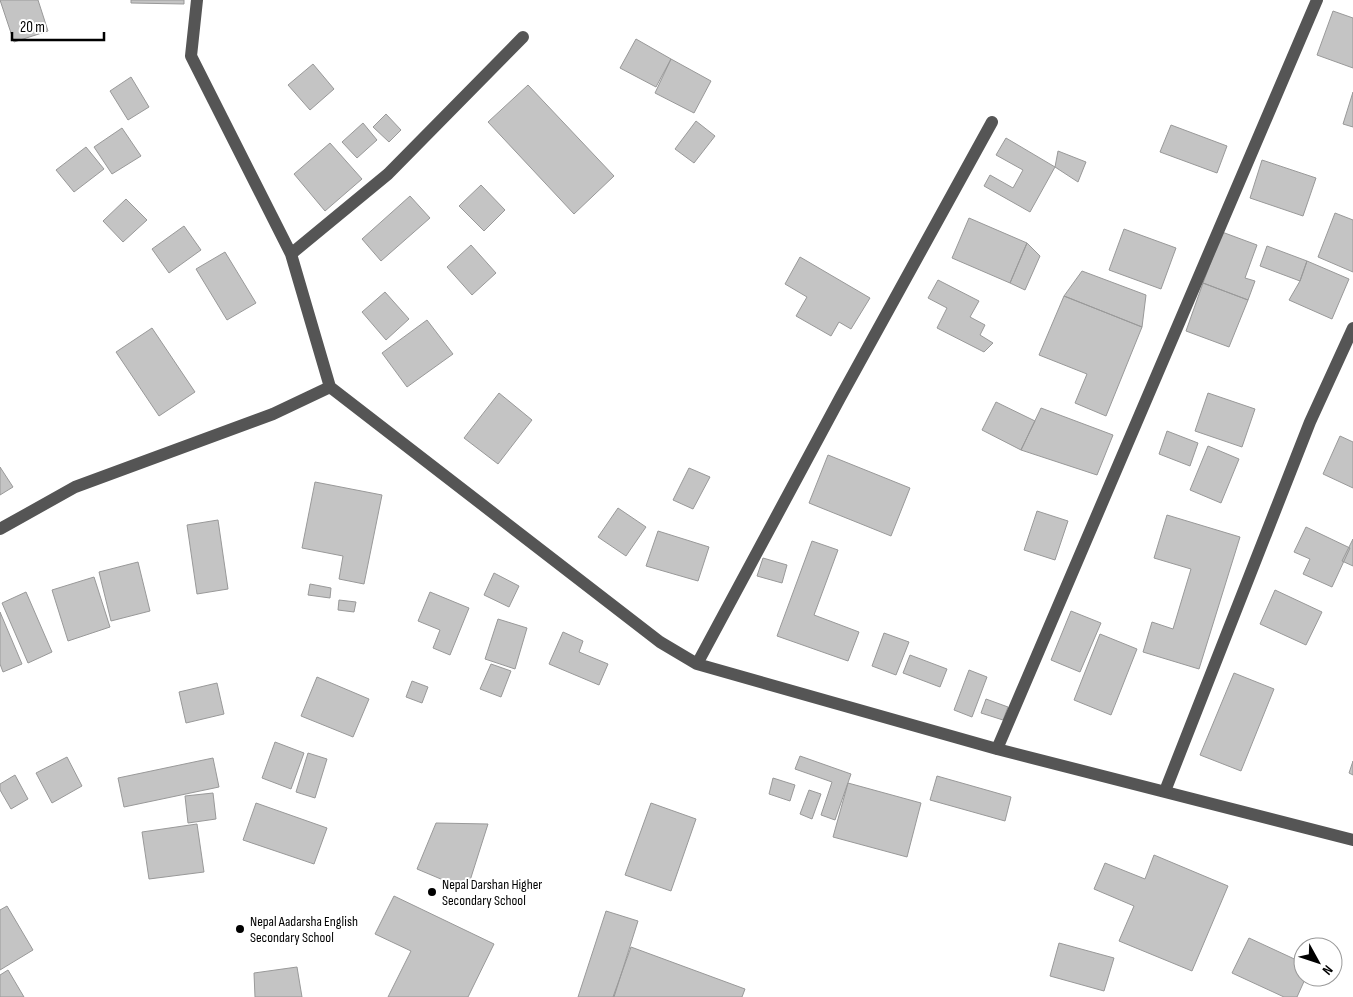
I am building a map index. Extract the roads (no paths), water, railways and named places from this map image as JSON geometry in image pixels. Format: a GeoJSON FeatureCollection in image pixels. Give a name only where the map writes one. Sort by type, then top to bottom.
{"type":"FeatureCollection","features":[{"type":"Feature","properties":{"kind":"street"},"geometry":{"type":"LineString","coordinates":[[197,0],[191,56],[291,254],[330,387],[660,642],[698,664],[998,749],[1353,840]]}},
{"type":"Feature","properties":{"kind":"street"},"geometry":{"type":"LineString","coordinates":[[998,749],[1317,0]]}},
{"type":"Feature","properties":{"kind":"street"},"geometry":{"type":"LineString","coordinates":[[291,254],[388,174],[523,37]]}},
{"type":"Feature","properties":{"kind":"street"},"geometry":{"type":"LineString","coordinates":[[698,664],[840,398],[992,122]]}},
{"type":"Feature","properties":{"kind":"street"},"geometry":{"type":"LineString","coordinates":[[1165,791],[1310,422],[1353,328]]}},
{"type":"Feature","properties":{"kind":"street"},"geometry":{"type":"LineString","coordinates":[[0,529],[75,487],[273,414],[330,387]]}},
{"type":"Feature","properties":{"kind":"place","name":"Nepal Darshan Higher Secondary School"},"geometry":{"type":"Point","coordinates":[432,892]}},
{"type":"Feature","properties":{"kind":"place","name":"Nepal Aadarsha English Secondary School"},"geometry":{"type":"Point","coordinates":[240,929]}}]}
